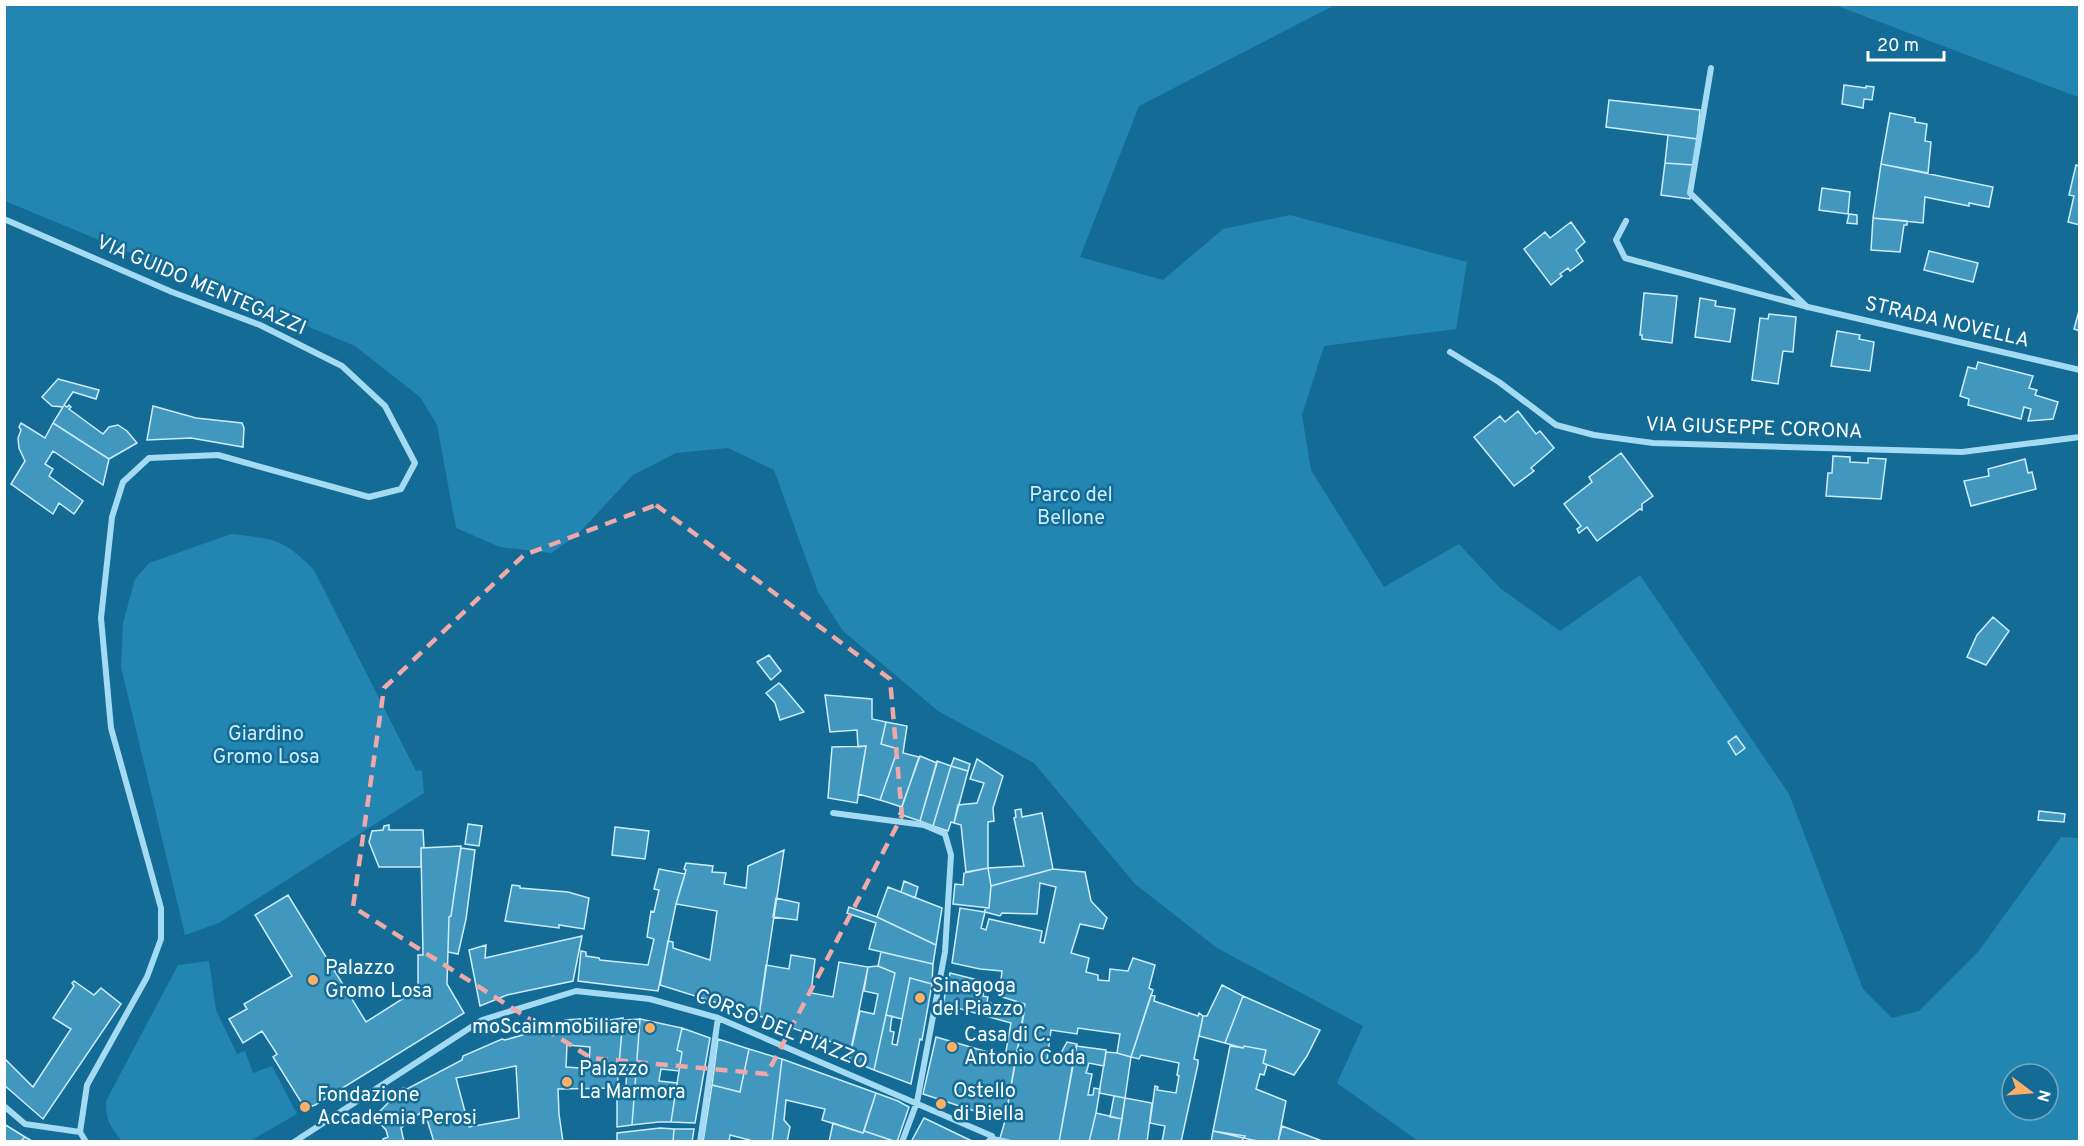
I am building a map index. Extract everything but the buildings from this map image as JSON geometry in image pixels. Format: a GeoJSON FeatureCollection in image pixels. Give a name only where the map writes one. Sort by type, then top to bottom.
{"type":"FeatureCollection","features":[{"type":"Feature","properties":{"kind":"street"},"geometry":{"type":"LineString","coordinates":[[1711,68],[1690,192],[1808,307]]}},
{"type":"Feature","properties":{"kind":"street","name":"VIA GUIDO MENTEGAZZI"},"geometry":{"type":"LineString","coordinates":[[4,219],[172,292],[260,325],[342,366],[385,406],[415,463],[401,489],[369,497],[218,455],[150,458],[123,482],[112,517],[101,618],[111,728],[161,908],[161,939],[147,977],[87,1085],[80,1132]]}},
{"type":"Feature","properties":{"kind":"street","name":"STRADA NOVELLA"},"geometry":{"type":"LineString","coordinates":[[1626,221],[1616,240],[1625,258],[1808,307],[2079,370]]}},
{"type":"Feature","properties":{"kind":"street","name":"VIA GIUSEPPE CORONA"},"geometry":{"type":"LineString","coordinates":[[1450,352],[1499,382],[1556,425],[1594,435],[1653,443],[1962,452],[2079,437]]}},
{"type":"Feature","properties":{"kind":"street"},"geometry":{"type":"LineString","coordinates":[[833,813],[870,816],[924,825],[945,834],[951,855],[945,952],[917,1102],[902,1142]]}},
{"type":"Feature","properties":{"kind":"street","name":"CORSO DEL PIAZZO"},"geometry":{"type":"LineString","coordinates":[[294,1142],[482,1020],[576,991],[650,999],[718,1018],[917,1102],[992,1136],[990,1140]]}},
{"type":"Feature","properties":{"kind":"street"},"geometry":{"type":"LineString","coordinates":[[700,1142],[718,1018]]}},
{"type":"Feature","properties":{"kind":"street"},"geometry":{"type":"LineString","coordinates":[[4,1106],[25,1124],[80,1132],[86,1142]]}},
{"type":"Feature","properties":{"kind":"street"},"geometry":{"type":"LineString","coordinates":[[990,1140],[1009,1142]]}},
{"type":"Feature","properties":{"kind":"highlighted area"},"geometry":{"type":"Polygon","coordinates":[[[656,505],[890,679],[902,816],[767,1074],[591,1058],[353,907],[384,688],[524,555],[656,505]]]}},
{"type":"Feature","properties":{"kind":"green space","name":"Parco del Bellone"},"geometry":{"type":"Polygon","coordinates":[[[4,5],[1335,5],[1139,106],[1080,257],[1163,280],[1223,229],[1290,215],[1467,262],[1456,329],[1324,346],[1302,415],[1311,470],[1384,587],[1459,544],[1500,588],[1560,631],[1640,575],[1789,794],[1863,989],[1892,1018],[1919,1011],[1978,952],[2061,837],[2079,838],[2079,1141],[1418,1141],[1337,1083],[1363,1026],[1217,948],[1135,884],[1034,763],[938,711],[843,631],[818,592],[774,470],[728,448],[676,453],[633,475],[577,535],[551,553],[500,547],[456,528],[437,425],[420,397],[355,346],[5,201],[4,5]]]}},
{"type":"Feature","properties":{"kind":"green space"},"geometry":{"type":"Polygon","coordinates":[[[1835,5],[2079,5],[2079,97],[2075,96],[1835,5]]]}},
{"type":"Feature","properties":{"kind":"green space","name":"Giardino Gromo Losa"},"geometry":{"type":"Polygon","coordinates":[[[231,534],[277,542],[294,552],[314,570],[416,771],[422,770],[424,793],[219,923],[185,935],[121,667],[123,623],[135,579],[149,563],[231,534]]]}},
{"type":"Feature","properties":{"kind":"green space"},"geometry":{"type":"Polygon","coordinates":[[[209,961],[216,1010],[237,1054],[245,1051],[253,1073],[272,1066],[297,1114],[250,1141],[122,1141],[109,1123],[106,1101],[178,965],[209,961]]]}},
{"type":"Feature","properties":{"kind":"place","name":"Palazzo Gromo Losa"},"geometry":{"type":"Point","coordinates":[313,980]}},
{"type":"Feature","properties":{"kind":"place","name":"Sinagoga del Piazzo"},"geometry":{"type":"Point","coordinates":[920,998]}},
{"type":"Feature","properties":{"kind":"place","name":"moScaimmobiliare"},"geometry":{"type":"Point","coordinates":[650,1028]}},
{"type":"Feature","properties":{"kind":"place","name":"Casa di C. Antonio Coda"},"geometry":{"type":"Point","coordinates":[952,1047]}},
{"type":"Feature","properties":{"kind":"place","name":"Palazzo La Marmora"},"geometry":{"type":"Point","coordinates":[567,1082]}},
{"type":"Feature","properties":{"kind":"place","name":"Ostello di Biella"},"geometry":{"type":"Point","coordinates":[941,1104]}},
{"type":"Feature","properties":{"kind":"place","name":"Fondazione Accademia Perosi"},"geometry":{"type":"Point","coordinates":[305,1107]}}]}
